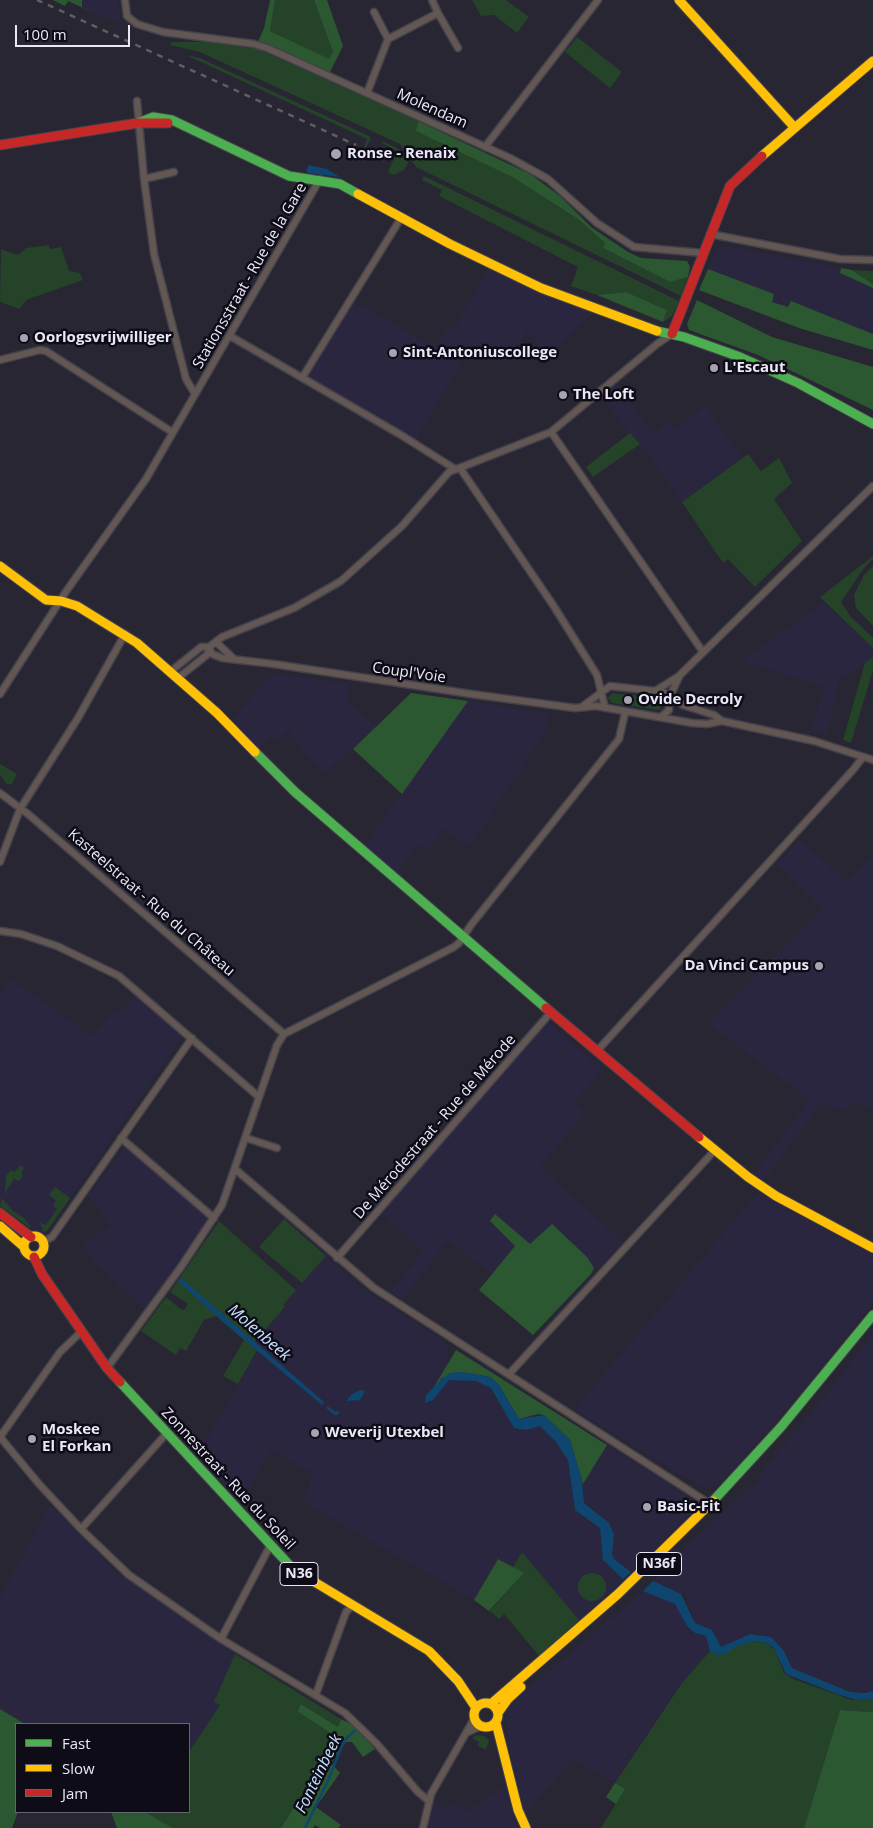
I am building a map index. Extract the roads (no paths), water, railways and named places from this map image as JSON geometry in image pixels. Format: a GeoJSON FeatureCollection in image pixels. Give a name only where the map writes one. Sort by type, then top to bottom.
{"type":"FeatureCollection","features":[{"type":"Feature","properties":{"kind":"street","name":"Molendam"},"geometry":{"type":"LineString","coordinates":[[124,0],[126,13],[132,21],[162,32],[254,44],[267,48],[485,147],[548,179],[597,223],[634,247],[701,258]]}},
{"type":"Feature","properties":{"kind":"street"},"geometry":{"type":"LineString","coordinates":[[432,0],[458,48]]}},
{"type":"Feature","properties":{"kind":"street"},"geometry":{"type":"LineString","coordinates":[[485,147],[598,0]]}},
{"type":"Feature","properties":{"kind":"street"},"geometry":{"type":"LineString","coordinates":[[679,0],[795,128]]}},
{"type":"Feature","properties":{"kind":"street"},"geometry":{"type":"LineString","coordinates":[[374,12],[388,39]]}},
{"type":"Feature","properties":{"kind":"street"},"geometry":{"type":"LineString","coordinates":[[367,93],[388,39],[438,13]]}},
{"type":"Feature","properties":{"kind":"street"},"geometry":{"type":"LineString","coordinates":[[171,671],[201,647],[209,647],[228,633],[300,606],[337,584],[384,544],[445,475],[457,468],[551,432],[592,400],[656,344],[672,334],[730,186],[738,177],[873,61]]}},
{"type":"Feature","properties":{"kind":"street"},"geometry":{"type":"LineString","coordinates":[[137,101],[144,179],[154,254],[186,379],[195,394]]}},
{"type":"Feature","properties":{"kind":"street"},"geometry":{"type":"LineString","coordinates":[[0,145],[138,123],[153,117],[172,120],[290,176],[320,179],[340,184],[401,218],[541,288],[655,331],[712,346],[764,367],[825,396],[873,424]]}},
{"type":"Feature","properties":{"kind":"street"},"geometry":{"type":"LineString","coordinates":[[144,179],[174,172]]}},
{"type":"Feature","properties":{"kind":"street","name":"Stationsstraat - Rue de la Gare"},"geometry":{"type":"LineString","coordinates":[[1,692],[61,601],[146,479],[320,179]]}},
{"type":"Feature","properties":{"kind":"street"},"geometry":{"type":"LineString","coordinates":[[302,378],[401,218]]}},
{"type":"Feature","properties":{"kind":"street"},"geometry":{"type":"LineString","coordinates":[[710,234],[840,259],[873,260]]}},
{"type":"Feature","properties":{"kind":"street"},"geometry":{"type":"LineString","coordinates":[[230,336],[457,468],[553,605],[597,675],[602,692],[601,698],[605,708]]}},
{"type":"Feature","properties":{"kind":"street"},"geometry":{"type":"LineString","coordinates":[[0,360],[40,350],[46,351],[172,432]]}},
{"type":"Feature","properties":{"kind":"street"},"geometry":{"type":"LineString","coordinates":[[551,432],[703,652]]}},
{"type":"Feature","properties":{"kind":"street"},"geometry":{"type":"LineString","coordinates":[[655,691],[680,675],[873,486]]}},
{"type":"Feature","properties":{"kind":"street"},"geometry":{"type":"LineString","coordinates":[[0,566],[46,600],[61,601],[82,609],[125,634],[171,671],[217,713],[295,792],[714,1150],[776,1196],[873,1248]]}},
{"type":"Feature","properties":{"kind":"street"},"geometry":{"type":"LineString","coordinates":[[0,862],[20,809],[78,718],[125,634]]}},
{"type":"Feature","properties":{"kind":"street"},"geometry":{"type":"LineString","coordinates":[[216,642],[233,658]]}},
{"type":"Feature","properties":{"kind":"street"},"geometry":{"type":"LineString","coordinates":[[178,678],[208,654],[209,647]]}},
{"type":"Feature","properties":{"kind":"street","name":"Coupl'Voie"},"geometry":{"type":"LineString","coordinates":[[209,647],[212,654],[217,657],[471,694],[605,708],[625,713],[707,724],[722,721]]}},
{"type":"Feature","properties":{"kind":"street"},"geometry":{"type":"LineString","coordinates":[[661,717],[669,710],[669,698],[680,675]]}},
{"type":"Feature","properties":{"kind":"street"},"geometry":{"type":"LineString","coordinates":[[582,707],[602,692],[614,686],[663,692],[682,706],[714,715],[722,721],[814,741],[873,760]]}},
{"type":"Feature","properties":{"kind":"street"},"geometry":{"type":"LineString","coordinates":[[106,1368],[222,1205],[277,1045],[284,1034],[454,948],[619,739],[625,713]]}},
{"type":"Feature","properties":{"kind":"street"},"geometry":{"type":"LineString","coordinates":[[597,1052],[854,770],[863,757]]}},
{"type":"Feature","properties":{"kind":"street","name":"Kasteelstraat - Rue du Château"},"geometry":{"type":"LineString","coordinates":[[0,793],[284,1034]]}},
{"type":"Feature","properties":{"kind":"street"},"geometry":{"type":"LineString","coordinates":[[0,931],[21,934],[57,946],[119,976],[260,1097]]}},
{"type":"Feature","properties":{"kind":"street","name":"De Mérodestraat - Rue de Mérode"},"geometry":{"type":"LineString","coordinates":[[337,1258],[551,1012]]}},
{"type":"Feature","properties":{"kind":"street"},"geometry":{"type":"LineString","coordinates":[[43,1242],[52,1237],[192,1038]]}},
{"type":"Feature","properties":{"kind":"street"},"geometry":{"type":"LineString","coordinates":[[121,1138],[214,1218]]}},
{"type":"Feature","properties":{"kind":"street"},"geometry":{"type":"LineString","coordinates":[[246,1138],[277,1148]]}},
{"type":"Feature","properties":{"kind":"street"},"geometry":{"type":"LineString","coordinates":[[509,1374],[714,1150]]}},
{"type":"Feature","properties":{"kind":"street"},"geometry":{"type":"LineString","coordinates":[[235,1169],[374,1288],[710,1504]]}},
{"type":"Feature","properties":{"kind":"street"},"geometry":{"type":"LineString","coordinates":[[0,1213],[31,1236],[39,1238],[43,1242],[43,1252],[34,1257]]}},
{"type":"Feature","properties":{"kind":"street","name":"N36"},"geometry":{"type":"LineString","coordinates":[[0,1226],[23,1246],[28,1255],[34,1257]]}},
{"type":"Feature","properties":{"kind":"street"},"geometry":{"type":"LineString","coordinates":[[23,1246],[31,1236]]}},
{"type":"Feature","properties":{"kind":"street","name":"Zonnestraat - Rue du Soleil"},"geometry":{"type":"LineString","coordinates":[[34,1257],[42,1274],[106,1368],[270,1546],[301,1576],[429,1651],[467,1694],[483,1705]]}},
{"type":"Feature","properties":{"kind":"street","name":"N36f"},"geometry":{"type":"LineString","coordinates":[[483,1705],[618,1594],[710,1504],[781,1427],[873,1315]]}},
{"type":"Feature","properties":{"kind":"street","name":"N36f"},"geometry":{"type":"LineString","coordinates":[[498,1713],[512,1695],[589,1629],[716,1507],[786,1431],[873,1324]]}},
{"type":"Feature","properties":{"kind":"street"},"geometry":{"type":"LineString","coordinates":[[81,1332],[60,1352],[0,1437],[38,1484],[129,1575],[221,1639],[345,1713],[377,1744],[418,1792],[429,1801]]}},
{"type":"Feature","properties":{"kind":"street"},"geometry":{"type":"LineString","coordinates":[[81,1529],[167,1433]]}},
{"type":"Feature","properties":{"kind":"street"},"geometry":{"type":"LineString","coordinates":[[221,1639],[270,1546]]}},
{"type":"Feature","properties":{"kind":"street"},"geometry":{"type":"LineString","coordinates":[[316,1694],[346,1612],[352,1606]]}},
{"type":"Feature","properties":{"kind":"street"},"geometry":{"type":"LineString","coordinates":[[483,1705],[485,1724]]}},
{"type":"Feature","properties":{"kind":"street","name":"N36"},"geometry":{"type":"LineString","coordinates":[[483,1705],[498,1713]]}},
{"type":"Feature","properties":{"kind":"street"},"geometry":{"type":"LineString","coordinates":[[423,1828],[429,1801],[468,1732],[485,1724],[498,1713]]}},
{"type":"Feature","properties":{"kind":"street"},"geometry":{"type":"LineString","coordinates":[[485,1724],[499,1730],[498,1737],[518,1810],[526,1828]]}},
{"type":"Feature","properties":{"kind":"water"},"geometry":{"type":"Polygon","coordinates":[[[309,165],[327,169],[340,177],[308,173],[306,170],[309,165]]]}},
{"type":"Feature","properties":{"kind":"water"},"geometry":{"type":"Polygon","coordinates":[[[181,1278],[324,1402],[322,1405],[222,1321],[178,1281],[181,1278]]]}},
{"type":"Feature","properties":{"kind":"water"},"geometry":{"type":"Polygon","coordinates":[[[461,1372],[490,1377],[499,1385],[519,1419],[544,1415],[570,1440],[582,1481],[584,1503],[609,1523],[614,1535],[612,1554],[614,1559],[631,1572],[623,1579],[603,1560],[600,1528],[575,1510],[568,1460],[556,1442],[540,1426],[526,1430],[514,1428],[491,1388],[476,1381],[449,1380],[433,1400],[425,1403],[426,1395],[443,1378],[450,1373],[461,1372]]]}},
{"type":"Feature","properties":{"kind":"water"},"geometry":{"type":"Polygon","coordinates":[[[361,1390],[365,1391],[360,1400],[346,1401],[352,1394],[361,1390]]]}},
{"type":"Feature","properties":{"kind":"water"},"geometry":{"type":"Polygon","coordinates":[[[653,1581],[681,1594],[695,1623],[712,1630],[721,1647],[750,1634],[771,1637],[784,1651],[792,1668],[850,1692],[865,1693],[873,1691],[873,1699],[856,1700],[786,1674],[774,1648],[767,1643],[755,1641],[735,1647],[725,1654],[716,1655],[710,1651],[706,1636],[695,1633],[687,1626],[675,1604],[643,1591],[653,1581]]]}},
{"type":"Feature","properties":{"kind":"waterway","name":"Molenbeek"},"geometry":{"type":"LineString","coordinates":[[328,1408],[336,1414],[338,1412]]}},
{"type":"Feature","properties":{"kind":"waterway","name":"Fonteinbeek"},"geometry":{"type":"LineString","coordinates":[[305,1828],[327,1783],[344,1741],[354,1731]]}},
{"type":"Feature","properties":{"kind":"railway"},"geometry":{"type":"LineString","coordinates":[[37,0],[356,145]]}},
{"type":"Feature","properties":{"kind":"place","name":"Ronse - Renaix"},"geometry":{"type":"Point","coordinates":[336,154]}},
{"type":"Feature","properties":{"kind":"place","name":"Oorlogsvrijwilliger"},"geometry":{"type":"Point","coordinates":[24,338]}},
{"type":"Feature","properties":{"kind":"place","name":"Sint-Antoniuscollege"},"geometry":{"type":"Point","coordinates":[393,353]}},
{"type":"Feature","properties":{"kind":"place","name":"L'Escaut"},"geometry":{"type":"Point","coordinates":[714,368]}},
{"type":"Feature","properties":{"kind":"place","name":"The Loft"},"geometry":{"type":"Point","coordinates":[563,395]}},
{"type":"Feature","properties":{"kind":"place","name":"Ovide Decroly"},"geometry":{"type":"Point","coordinates":[628,700]}},
{"type":"Feature","properties":{"kind":"place","name":"Da Vinci Campus"},"geometry":{"type":"Point","coordinates":[819,966]}},
{"type":"Feature","properties":{"kind":"place","name":"Weverij Utexbel"},"geometry":{"type":"Point","coordinates":[315,1433]}},
{"type":"Feature","properties":{"kind":"place","name":"Moskee El Forkan"},"geometry":{"type":"Point","coordinates":[32,1439]}},
{"type":"Feature","properties":{"kind":"place","name":"Basic-Fit"},"geometry":{"type":"Point","coordinates":[647,1507]}}]}
